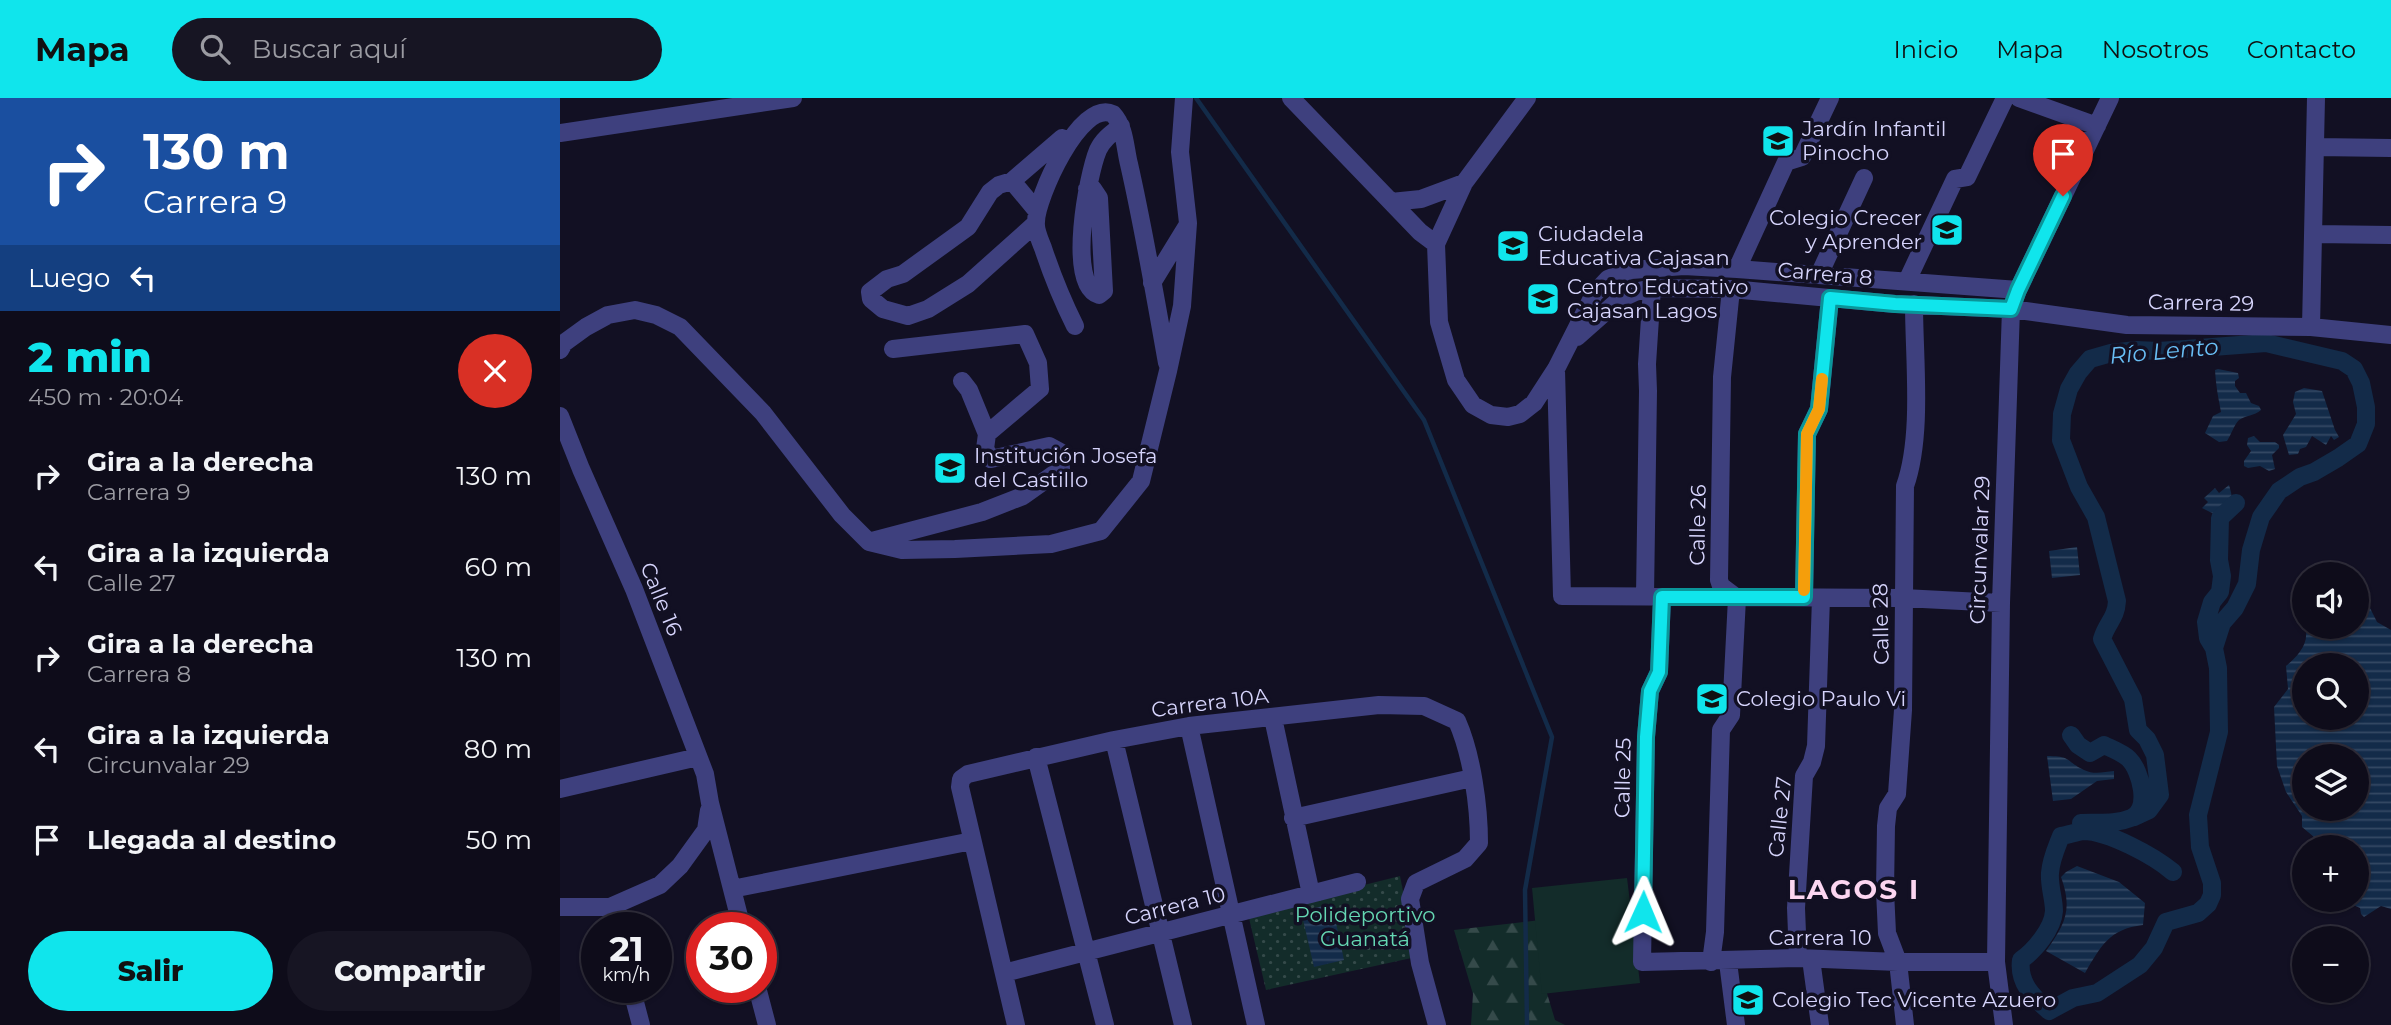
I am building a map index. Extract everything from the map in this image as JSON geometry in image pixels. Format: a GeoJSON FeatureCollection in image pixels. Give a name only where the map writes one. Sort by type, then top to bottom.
{"type":"FeatureCollection","features":[{"type":"Feature","properties":{"kind":"street"},"geometry":{"type":"LineString","coordinates":[[560,134],[681,107],[793,98]]}},
{"type":"Feature","properties":{"kind":"street"},"geometry":{"type":"LineString","coordinates":[[560,350],[564,343],[608,315],[635,310],[656,314],[680,327],[763,413],[842,515],[869,542],[902,550],[955,549],[1051,544],[1101,531],[1140,481],[1182,306],[1188,223],[1180,152],[1184,98]]}},
{"type":"Feature","properties":{"kind":"street"},"geometry":{"type":"LineString","coordinates":[[1291,98],[1391,202],[1436,244]]}},
{"type":"Feature","properties":{"kind":"street","name":"Carrera 8"},"geometry":{"type":"LineString","coordinates":[[1527,98],[1464,183],[1436,244],[1439,322],[1456,380],[1473,405],[1491,415],[1507,417],[1520,414],[1534,403],[1556,369],[1594,294],[1608,279],[1631,270],[1653,267],[1737,269],[2018,290]]}},
{"type":"Feature","properties":{"kind":"street"},"geometry":{"type":"LineString","coordinates":[[1737,269],[1786,162],[1802,157],[1830,98]]}},
{"type":"Feature","properties":{"kind":"street"},"geometry":{"type":"LineString","coordinates":[[1908,281],[1955,178],[1967,177],[2005,98]]}},
{"type":"Feature","properties":{"kind":"street"},"geometry":{"type":"LineString","coordinates":[[2019,98],[2097,125]]}},
{"type":"Feature","properties":{"kind":"street","name":"Circunvalar 29"},"geometry":{"type":"LineString","coordinates":[[2004,1025],[1996,962],[2001,603],[2011,309],[2110,98]]}},
{"type":"Feature","properties":{"kind":"street"},"geometry":{"type":"LineString","coordinates":[[2311,327],[2316,98]]}},
{"type":"Feature","properties":{"kind":"street"},"geometry":{"type":"LineString","coordinates":[[1068,133],[1012,181],[999,185],[990,192],[968,227],[903,274],[887,279],[870,292],[871,299],[883,309],[908,316],[928,309],[968,284],[1036,218],[1053,166],[1068,133],[1083,113],[1094,107],[1104,107],[1121,126],[1140,211],[1168,371]]}},
{"type":"Feature","properties":{"kind":"street"},"geometry":{"type":"LineString","coordinates":[[1087,188],[1093,189],[1099,198],[1104,291],[1099,295],[1090,288],[1080,245],[1087,188],[1098,150],[1104,140],[1121,126]]}},
{"type":"Feature","properties":{"kind":"street"},"geometry":{"type":"LineString","coordinates":[[2316,147],[2391,148]]}},
{"type":"Feature","properties":{"kind":"street"},"geometry":{"type":"LineString","coordinates":[[1819,275],[1864,178]]}},
{"type":"Feature","properties":{"kind":"street"},"geometry":{"type":"LineString","coordinates":[[1012,181],[1036,218],[1055,286],[1075,326]]}},
{"type":"Feature","properties":{"kind":"street"},"geometry":{"type":"LineString","coordinates":[[1391,202],[1421,200],[1464,183]]}},
{"type":"Feature","properties":{"kind":"street"},"geometry":{"type":"LineString","coordinates":[[1152,283],[1188,223]]}},
{"type":"Feature","properties":{"kind":"street"},"geometry":{"type":"LineString","coordinates":[[2315,234],[2391,235]]}},
{"type":"Feature","properties":{"kind":"street","name":"Carrera 8"},"geometry":{"type":"LineString","coordinates":[[1569,344],[1620,299],[1652,288],[1731,289],[2011,309]]}},
{"type":"Feature","properties":{"kind":"street","name":"Calle 25"},"geometry":{"type":"LineString","coordinates":[[1642,962],[1646,737],[1650,691],[1659,672],[1653,597],[1647,364],[1652,288]]}},
{"type":"Feature","properties":{"kind":"street","name":"Calle 26"},"geometry":{"type":"LineString","coordinates":[[1731,289],[1722,377],[1719,580],[1721,586],[1737,598]]}},
{"type":"Feature","properties":{"kind":"street","name":"Calle 27"},"geometry":{"type":"LineString","coordinates":[[1820,1025],[1796,908],[1804,776],[1812,762],[1816,746],[1807,434],[1819,409],[1830,298]]}},
{"type":"Feature","properties":{"kind":"street","name":"Calle 28"},"geometry":{"type":"LineString","coordinates":[[1905,1025],[1898,962],[1888,933],[1885,839],[1888,808],[1897,794],[1903,710],[1905,486],[1912,466],[1915,441],[1914,304]]}},
{"type":"Feature","properties":{"kind":"street","name":"Carrera 29"},"geometry":{"type":"LineString","coordinates":[[2011,309],[2127,325],[2311,327],[2391,335]]}},
{"type":"Feature","properties":{"kind":"street"},"geometry":{"type":"LineString","coordinates":[[893,349],[1025,334],[1038,363],[1040,390],[987,433]]}},
{"type":"Feature","properties":{"kind":"street"},"geometry":{"type":"LineString","coordinates":[[1556,369],[1562,596],[1903,598],[2001,603]]}},
{"type":"Feature","properties":{"kind":"street"},"geometry":{"type":"LineString","coordinates":[[869,542],[982,512],[1023,496],[1061,469],[1060,452],[1049,446],[992,459],[985,449],[987,433],[962,381]]}},
{"type":"Feature","properties":{"kind":"street","name":"Calle 16"},"geometry":{"type":"LineString","coordinates":[[560,416],[634,589],[705,774],[738,912]]}},
{"type":"Feature","properties":{"kind":"street"},"geometry":{"type":"LineString","coordinates":[[1736,1025],[1715,932],[1721,730],[1731,715],[1737,598]]}},
{"type":"Feature","properties":{"kind":"street","name":"Carrera 10A"},"geometry":{"type":"LineString","coordinates":[[972,841],[960,787],[961,779],[968,774],[1114,740],[1189,726],[1378,705],[1424,706],[1457,721],[1465,737],[1472,778]]}},
{"type":"Feature","properties":{"kind":"street"},"geometry":{"type":"LineString","coordinates":[[1273,718],[1311,894]]}},
{"type":"Feature","properties":{"kind":"street"},"geometry":{"type":"LineString","coordinates":[[1189,726],[1256,1025]]}},
{"type":"Feature","properties":{"kind":"street"},"geometry":{"type":"LineString","coordinates":[[1114,740],[1183,1025]]}},
{"type":"Feature","properties":{"kind":"street"},"geometry":{"type":"LineString","coordinates":[[560,789],[698,757]]}},
{"type":"Feature","properties":{"kind":"street"},"geometry":{"type":"LineString","coordinates":[[1036,757],[1105,1025]]}},
{"type":"Feature","properties":{"kind":"street"},"geometry":{"type":"LineString","coordinates":[[1293,818],[1472,778],[1479,843],[1465,859],[1416,883],[1410,899],[1420,962],[1437,1025]]}},
{"type":"Feature","properties":{"kind":"street"},"geometry":{"type":"LineString","coordinates":[[560,906],[610,907],[660,885],[680,866],[706,830],[710,803]]}},
{"type":"Feature","properties":{"kind":"street"},"geometry":{"type":"LineString","coordinates":[[732,888],[972,841],[1016,1025]]}},
{"type":"Feature","properties":{"kind":"street","name":"Carrera 10"},"geometry":{"type":"LineString","coordinates":[[1004,973],[1357,882]]}},
{"type":"Feature","properties":{"kind":"street"},"geometry":{"type":"LineString","coordinates":[[610,907],[611,912]]}},
{"type":"Feature","properties":{"kind":"street","name":"Carrera 10"},"geometry":{"type":"LineString","coordinates":[[1642,962],[1805,958],[1996,962]]}},
{"type":"Feature","properties":{"kind":"street"},"geometry":{"type":"LineString","coordinates":[[635,1003],[640,1025]]}},
{"type":"Feature","properties":{"kind":"street"},"geometry":{"type":"LineString","coordinates":[[761,1003],[767,1025]]}},
{"type":"Feature","properties":{"kind":"green space","name":"Polideportivo Guanatá"},"geometry":{"type":"Polygon","coordinates":[[[1400,876],[1416,957],[1266,990],[1248,914],[1400,876]]]}},
{"type":"Feature","properties":{"kind":"green space"},"geometry":{"type":"Polygon","coordinates":[[[1627,878],[1640,983],[1542,994],[1532,888],[1627,878]]]}},
{"type":"Feature","properties":{"kind":"green space"},"geometry":{"type":"Polygon","coordinates":[[[1566,917],[1546,990],[1555,1020],[1565,1025],[1471,1025],[1473,994],[1454,930],[1566,917]]]}},
{"type":"Feature","properties":{"kind":"water"},"geometry":{"type":"Polygon","coordinates":[[[2215,370],[2238,373],[2235,386],[2240,393],[2246,393],[2251,403],[2259,406],[2261,410],[2239,420],[2227,441],[2219,442],[2205,433],[2213,416],[2221,412],[2215,370]]]}},
{"type":"Feature","properties":{"kind":"water"},"geometry":{"type":"Polygon","coordinates":[[[2304,388],[2322,391],[2339,437],[2334,440],[2331,436],[2326,445],[2312,436],[2298,454],[2289,455],[2283,435],[2296,414],[2293,402],[2295,392],[2304,388]]]}},
{"type":"Feature","properties":{"kind":"water"},"geometry":{"type":"Polygon","coordinates":[[[2254,436],[2260,442],[2275,442],[2279,445],[2272,455],[2275,469],[2269,471],[2260,466],[2244,466],[2244,461],[2251,451],[2247,445],[2248,438],[2254,436]]]}},
{"type":"Feature","properties":{"kind":"water"},"geometry":{"type":"Polygon","coordinates":[[[2229,485],[2232,501],[2224,515],[2202,508],[2208,502],[2204,498],[2215,488],[2219,493],[2229,485]]]}},
{"type":"Feature","properties":{"kind":"water"},"geometry":{"type":"Polygon","coordinates":[[[2077,547],[2080,575],[2052,578],[2049,551],[2077,547]]]}},
{"type":"Feature","properties":{"kind":"water"},"geometry":{"type":"Polygon","coordinates":[[[2369,606],[2377,622],[2391,630],[2391,909],[2381,906],[2364,917],[2361,912],[2369,912],[2369,835],[2312,835],[2302,827],[2302,821],[2369,821],[2369,744],[2292,744],[2292,801],[2277,766],[2274,707],[2288,689],[2286,666],[2292,660],[2292,730],[2369,730],[2369,653],[2299,653],[2306,639],[2369,639],[2369,606]]]}},
{"type":"Feature","properties":{"kind":"water"},"geometry":{"type":"Polygon","coordinates":[[[2047,756],[2065,758],[2092,772],[2114,771],[2114,779],[2097,781],[2071,799],[2053,801],[2047,756]]]}},
{"type":"Feature","properties":{"kind":"water"},"geometry":{"type":"Polygon","coordinates":[[[2077,866],[2119,882],[2145,903],[2143,925],[2122,930],[2107,940],[2085,973],[2046,951],[2058,933],[2067,908],[2061,877],[2077,866]]]}},
{"type":"Feature","properties":{"kind":"water"},"geometry":{"type":"Polygon","coordinates":[[[1332,904],[1344,960],[1314,967],[1301,911],[1332,904]]]}},
{"type":"Feature","properties":{"kind":"waterway"},"geometry":{"type":"LineString","coordinates":[[1196,98],[1424,420],[1552,737],[1525,890],[1527,1025]]}},
{"type":"Feature","properties":{"kind":"waterway","name":"Río Lento"},"geometry":{"type":"LineString","coordinates":[[2134,817],[2149,810],[2160,795],[2155,755],[2147,739],[2138,730],[2133,699],[2102,639],[2115,612],[2117,601],[2096,517],[2079,487],[2061,440],[2062,414],[2069,389],[2090,359],[2136,350],[2159,351],[2266,343],[2342,361],[2354,369],[2361,383],[2366,424],[2358,444],[2279,491],[2261,517],[2251,550],[2247,584],[2235,608],[2222,623],[2214,648]]}},
{"type":"Feature","properties":{"kind":"waterway","name":"Río Lento"},"geometry":{"type":"LineString","coordinates":[[2173,872],[2143,852],[2105,835],[2083,831],[2061,836],[2050,873],[2053,918],[2042,939],[2021,960],[2024,983],[2032,995],[2049,1011],[2073,998],[2097,993],[2140,965],[2154,948],[2166,922],[2198,913],[2208,904],[2212,895],[2212,883],[2200,847],[2198,815],[2219,732],[2218,668],[2214,648],[2208,638],[2206,622],[2212,602],[2220,592],[2220,518],[2236,503]]}},
{"type":"Feature","properties":{"kind":"waterway"},"geometry":{"type":"LineString","coordinates":[[2071,735],[2078,745],[2090,753],[2104,745],[2127,757],[2137,772],[2142,790],[2141,807],[2131,818],[2081,823]]}},
{"type":"Feature","properties":{"kind":"slow traffic"},"geometry":{"type":"LineString","coordinates":[[1804,590],[1807,434],[1819,409],[1822,379]]}},
{"type":"Feature","properties":{"kind":"place","name":"Jardín Infantil Pinocho"},"geometry":{"type":"Point","coordinates":[1778,141]}},
{"type":"Feature","properties":{"kind":"place","name":"Colegio Crecer y Aprender"},"geometry":{"type":"Point","coordinates":[1947,230]}},
{"type":"Feature","properties":{"kind":"place","name":"Ciudadela Educativa Cajasan"},"geometry":{"type":"Point","coordinates":[1513,246]}},
{"type":"Feature","properties":{"kind":"place","name":"Centro Educativo Cajasan Lagos"},"geometry":{"type":"Point","coordinates":[1543,299]}},
{"type":"Feature","properties":{"kind":"place","name":"Institución Josefa del Castillo"},"geometry":{"type":"Point","coordinates":[950,468]}},
{"type":"Feature","properties":{"kind":"place","name":"Colegio Paulo Vi"},"geometry":{"type":"Point","coordinates":[1712,699]}},
{"type":"Feature","properties":{"kind":"place","name":"Colegio Tec Vicente Azuero"},"geometry":{"type":"Point","coordinates":[1748,1000]}},
{"type":"Feature","properties":{"kind":"district","name":"LAGOS I"},"geometry":{"type":"Point","coordinates":[1854,889]}},
{"type":"Feature","properties":{"kind":"route"},"geometry":{"type":"LineString","coordinates":[[1643,912],[1646,737],[1650,691],[1659,672],[1662,597],[1804,597],[1807,434],[1819,409],[1830,298],[2011,309],[2063,196]]}}]}
